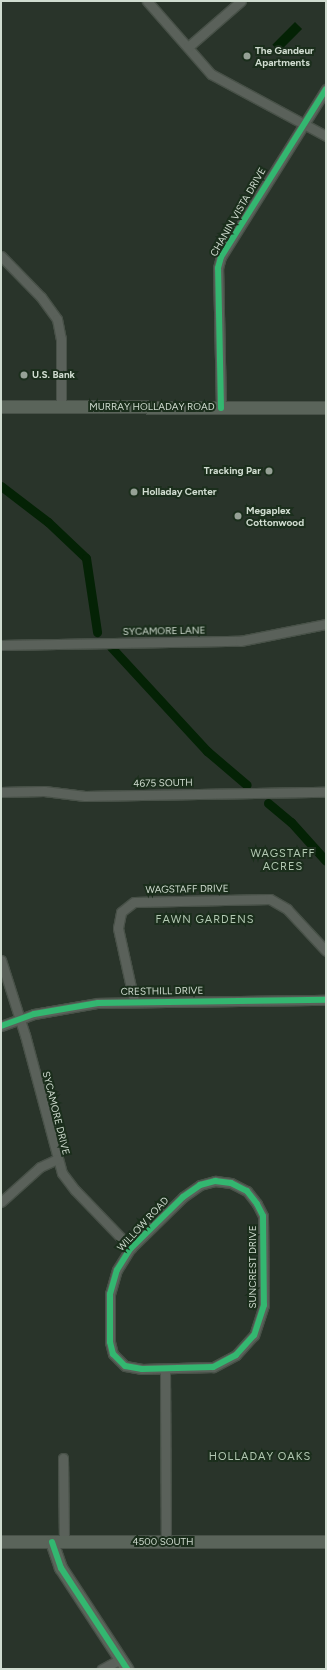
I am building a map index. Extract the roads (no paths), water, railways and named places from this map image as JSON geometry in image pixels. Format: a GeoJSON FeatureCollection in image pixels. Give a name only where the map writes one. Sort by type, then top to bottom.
{"type":"FeatureCollection","features":[{"type":"Feature","properties":{"kind":"main road","name":"MURRAY HOLLADAY ROAD"},"geometry":{"type":"LineString","coordinates":[[1,407],[326,408]]}},
{"type":"Feature","properties":{"kind":"main road","name":"4500 SOUTH"},"geometry":{"type":"LineString","coordinates":[[1,1542],[326,1542]]}},
{"type":"Feature","properties":{"kind":"main road"},"geometry":{"type":"LineString","coordinates":[[58,1542],[61,1568],[124,1664]]}},
{"type":"Feature","properties":{"kind":"street"},"geometry":{"type":"LineString","coordinates":[[147,1],[201,64],[220,81],[326,136]]}},
{"type":"Feature","properties":{"kind":"street"},"geometry":{"type":"LineString","coordinates":[[188,47],[241,1]]}},
{"type":"Feature","properties":{"kind":"street","name":"CHANIN VISTA DRIVE"},"geometry":{"type":"LineString","coordinates":[[221,408],[218,274],[221,257],[303,123],[326,89]]}},
{"type":"Feature","properties":{"kind":"street"},"geometry":{"type":"LineString","coordinates":[[1,256],[41,296],[57,319],[61,339],[61,407]]}},
{"type":"Feature","properties":{"kind":"street","name":"SYCAMORE LANE"},"geometry":{"type":"LineString","coordinates":[[1,645],[240,641],[326,624]]}},
{"type":"Feature","properties":{"kind":"street","name":"4675 SOUTH"},"geometry":{"type":"LineString","coordinates":[[1,792],[44,791],[85,796],[326,792]]}},
{"type":"Feature","properties":{"kind":"street","name":"WAGSTAFF DRIVE"},"geometry":{"type":"LineString","coordinates":[[134,1001],[118,928],[121,912],[134,902],[270,899],[287,909],[326,951]]}},
{"type":"Feature","properties":{"kind":"street","name":"SYCAMORE DRIVE"},"geometry":{"type":"LineString","coordinates":[[1,960],[20,1018],[57,1159],[75,1190],[131,1248]]}},
{"type":"Feature","properties":{"kind":"street","name":"CRESTHILL DRIVE"},"geometry":{"type":"LineString","coordinates":[[1,1026],[20,1018],[77,1004],[134,1001],[326,1000]]}},
{"type":"Feature","properties":{"kind":"street"},"geometry":{"type":"LineString","coordinates":[[1,1202],[40,1167],[57,1159]]}},
{"type":"Feature","properties":{"kind":"street","name":"WILLOW ROAD"},"geometry":{"type":"LineString","coordinates":[[166,1369],[136,1369],[125,1366],[116,1359],[111,1348],[112,1285],[121,1263],[131,1248],[183,1197],[207,1182]]}},
{"type":"Feature","properties":{"kind":"street","name":"SUNCREST DRIVE"},"geometry":{"type":"LineString","coordinates":[[166,1369],[204,1368],[229,1360],[249,1342],[263,1312],[264,1229],[261,1210],[253,1197],[239,1186],[224,1182],[207,1182]]}},
{"type":"Feature","properties":{"kind":"street"},"geometry":{"type":"LineString","coordinates":[[166,1369],[166,1542]]}},
{"type":"Feature","properties":{"kind":"street"},"geometry":{"type":"LineString","coordinates":[[58,1542],[63,1458]]}},
{"type":"Feature","properties":{"kind":"street"},"geometry":{"type":"LineString","coordinates":[[102,1669],[124,1664]]}},
{"type":"Feature","properties":{"kind":"waterway"},"geometry":{"type":"LineString","coordinates":[[1,486],[48,522],[86,558],[97,632]]}},
{"type":"Feature","properties":{"kind":"waterway"},"geometry":{"type":"LineString","coordinates":[[111,647],[207,751],[247,785]]}},
{"type":"Feature","properties":{"kind":"waterway"},"geometry":{"type":"LineString","coordinates":[[268,803],[291,822],[326,861]]}},
{"type":"Feature","properties":{"kind":"place","name":"The Gandeur Apartments"},"geometry":{"type":"Point","coordinates":[247,56]}},
{"type":"Feature","properties":{"kind":"place","name":"U.S. Bank"},"geometry":{"type":"Point","coordinates":[24,375]}},
{"type":"Feature","properties":{"kind":"place","name":"Tracking Par"},"geometry":{"type":"Point","coordinates":[269,471]}},
{"type":"Feature","properties":{"kind":"place","name":"Holladay Center"},"geometry":{"type":"Point","coordinates":[134,492]}},
{"type":"Feature","properties":{"kind":"place","name":"Megaplex Cottonwood"},"geometry":{"type":"Point","coordinates":[238,516]}},
{"type":"Feature","properties":{"kind":"district","name":"WAGSTAFF ACRES"},"geometry":{"type":"Point","coordinates":[283,861]}},
{"type":"Feature","properties":{"kind":"district","name":"FAWN GARDENS"},"geometry":{"type":"Point","coordinates":[205,920]}},
{"type":"Feature","properties":{"kind":"district","name":"HOLLADAY OAKS"},"geometry":{"type":"Point","coordinates":[260,1457]}}]}
